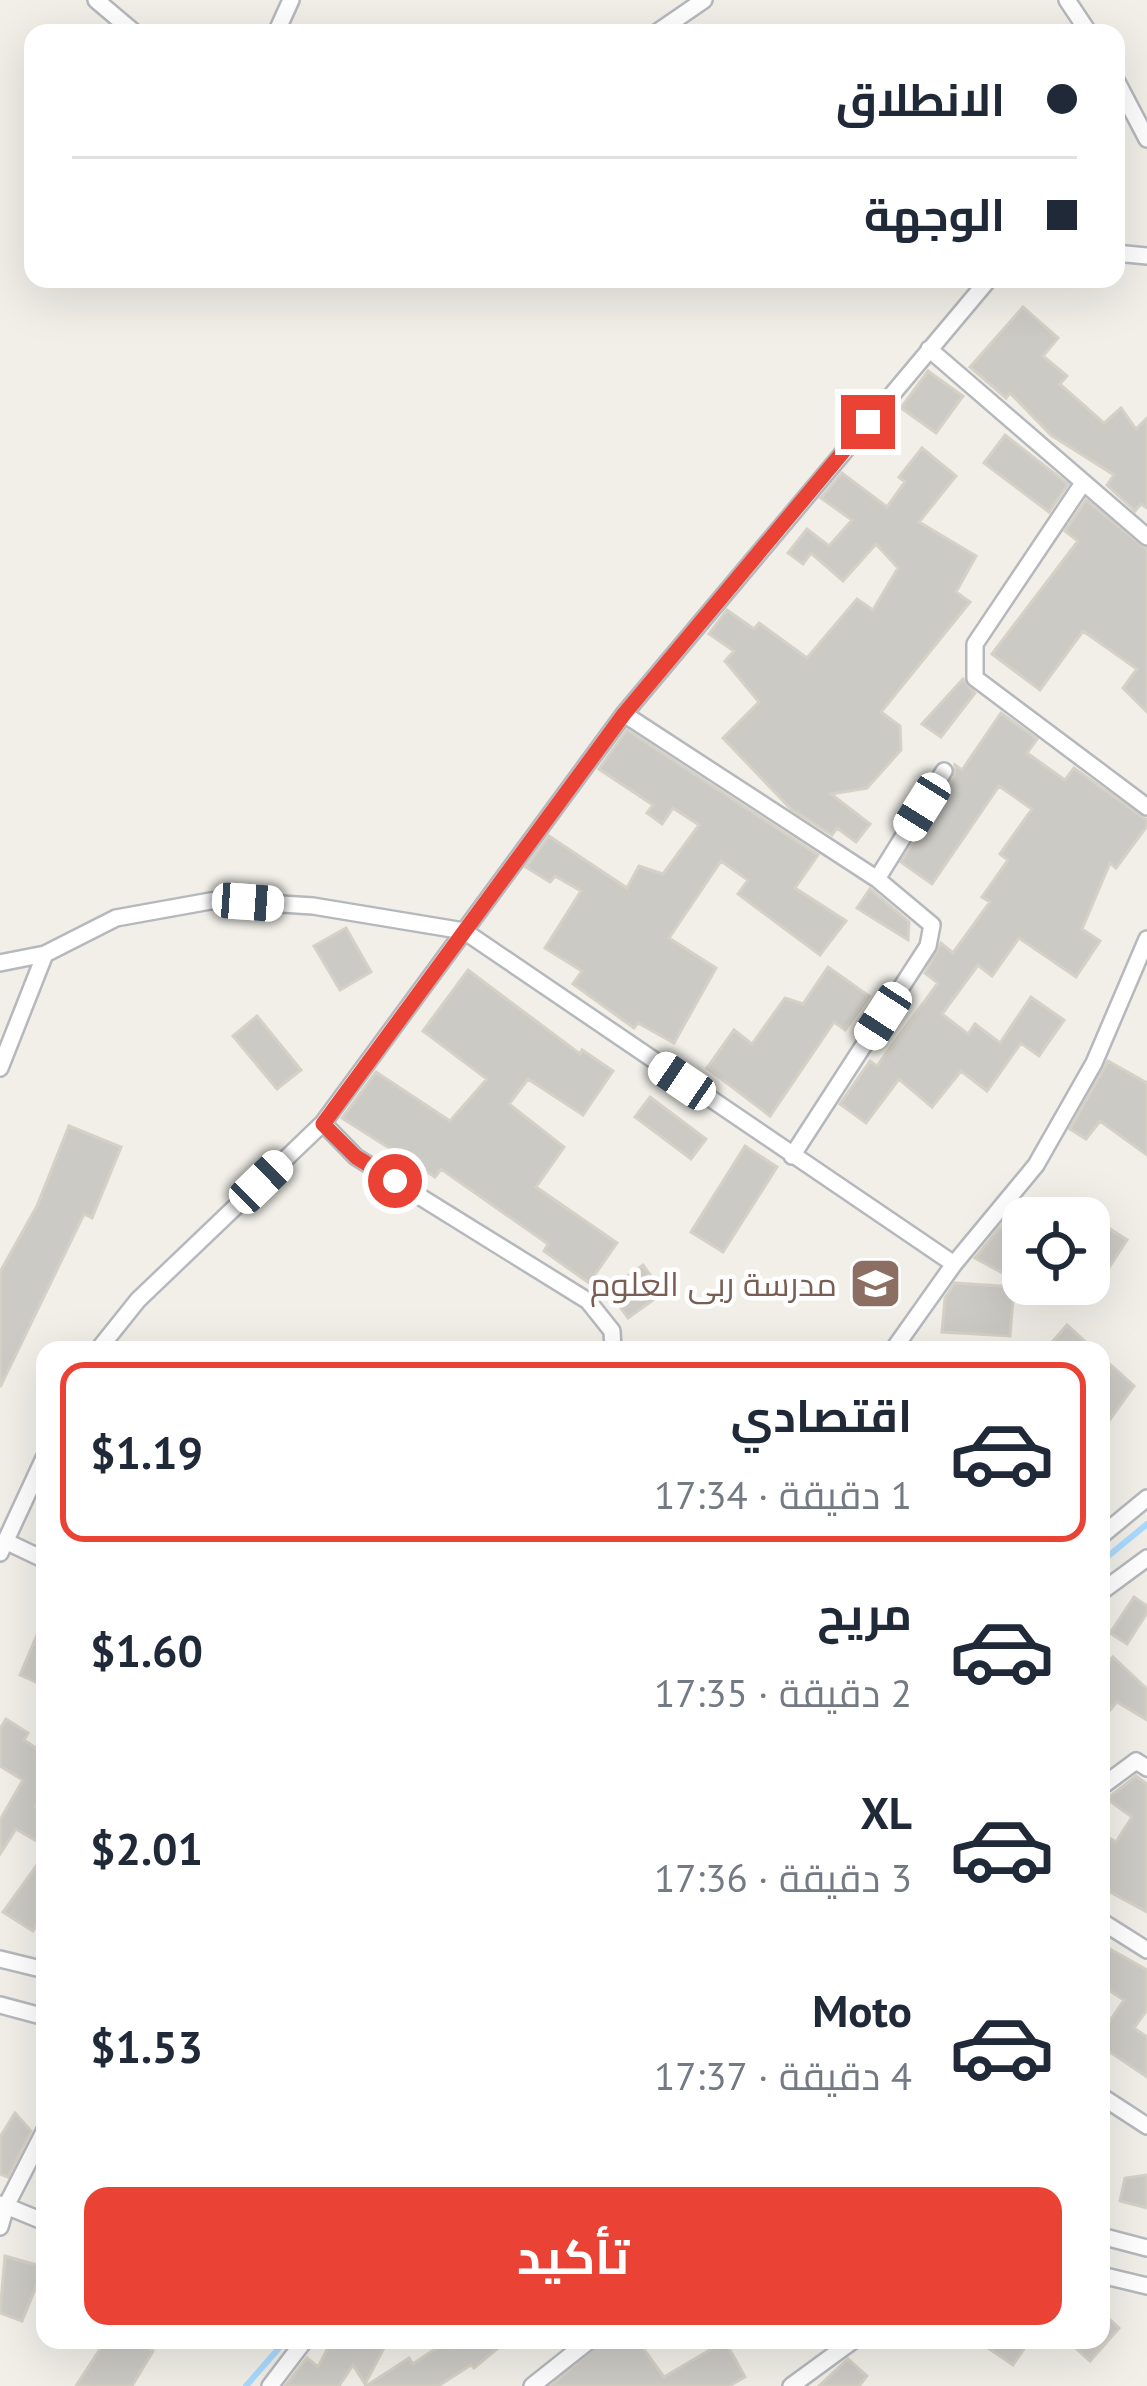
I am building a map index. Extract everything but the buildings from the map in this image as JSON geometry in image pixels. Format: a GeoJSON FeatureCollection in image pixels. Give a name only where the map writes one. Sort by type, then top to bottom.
{"type":"FeatureCollection","features":[{"type":"Feature","properties":{"kind":"street"},"geometry":{"type":"LineString","coordinates":[[96,0],[124,24]]}},
{"type":"Feature","properties":{"kind":"street"},"geometry":{"type":"LineString","coordinates":[[669,24],[704,0]]}},
{"type":"Feature","properties":{"kind":"street"},"geometry":{"type":"LineString","coordinates":[[1125,97],[1147,139]]}},
{"type":"Feature","properties":{"kind":"street"},"geometry":{"type":"LineString","coordinates":[[105,1341],[138,1300],[323,1124],[624,714],[981,288]]}},
{"type":"Feature","properties":{"kind":"street"},"geometry":{"type":"LineString","coordinates":[[973,298],[988,288]]}},
{"type":"Feature","properties":{"kind":"street"},"geometry":{"type":"LineString","coordinates":[[929,349],[1081,486],[1147,537]]}},
{"type":"Feature","properties":{"kind":"street"},"geometry":{"type":"LineString","coordinates":[[1081,486],[975,644],[975,678],[1147,807]]}},
{"type":"Feature","properties":{"kind":"street"},"geometry":{"type":"LineString","coordinates":[[624,714],[877,879],[932,925],[933,935],[792,1156]]}},
{"type":"Feature","properties":{"kind":"street"},"geometry":{"type":"LineString","coordinates":[[877,879],[944,771]]}},
{"type":"Feature","properties":{"kind":"street"},"geometry":{"type":"LineString","coordinates":[[0,963],[45,954],[116,918],[216,900],[313,906],[464,931],[954,1264]]}},
{"type":"Feature","properties":{"kind":"street"},"geometry":{"type":"LineString","coordinates":[[899,1341],[954,1264],[1036,1165],[1140,975],[1147,939]]}},
{"type":"Feature","properties":{"kind":"street"},"geometry":{"type":"LineString","coordinates":[[0,1068],[45,954]]}},
{"type":"Feature","properties":{"kind":"street"},"geometry":{"type":"LineString","coordinates":[[323,1124],[356,1157],[588,1301],[612,1331],[613,1341]]}},
{"type":"Feature","properties":{"kind":"street"},"geometry":{"type":"LineString","coordinates":[[36,1476],[3,1547],[36,1556]]}},
{"type":"Feature","properties":{"kind":"street"},"geometry":{"type":"LineString","coordinates":[[1110,1529],[1147,1498]]}},
{"type":"Feature","properties":{"kind":"street"},"geometry":{"type":"LineString","coordinates":[[1110,1586],[1144,1565]]}},
{"type":"Feature","properties":{"kind":"street"},"geometry":{"type":"LineString","coordinates":[[1110,1780],[1136,1761],[1147,1768]]}},
{"type":"Feature","properties":{"kind":"street"},"geometry":{"type":"LineString","coordinates":[[1110,1927],[1147,1950]]}},
{"type":"Feature","properties":{"kind":"street"},"geometry":{"type":"LineString","coordinates":[[0,1959],[36,1968]]}},
{"type":"Feature","properties":{"kind":"street"},"geometry":{"type":"LineString","coordinates":[[0,2006],[36,2015]]}},
{"type":"Feature","properties":{"kind":"street"},"geometry":{"type":"LineString","coordinates":[[1110,2102],[1147,2126]]}},
{"type":"Feature","properties":{"kind":"street"},"geometry":{"type":"LineString","coordinates":[[0,2227],[3,2205],[36,2146]]}},
{"type":"Feature","properties":{"kind":"street"},"geometry":{"type":"LineString","coordinates":[[3,2205],[36,2218]]}},
{"type":"Feature","properties":{"kind":"street"},"geometry":{"type":"LineString","coordinates":[[1110,2238],[1147,2248]]}},
{"type":"Feature","properties":{"kind":"street"},"geometry":{"type":"LineString","coordinates":[[1110,2277],[1147,2286]]}},
{"type":"Feature","properties":{"kind":"street"},"geometry":{"type":"LineString","coordinates":[[270,2386],[298,2349]]}},
{"type":"Feature","properties":{"kind":"street"},"geometry":{"type":"LineString","coordinates":[[532,2386],[579,2349]]}},
{"type":"Feature","properties":{"kind":"street"},"geometry":{"type":"LineString","coordinates":[[791,2386],[842,2349]]}},
{"type":"Feature","properties":{"kind":"waterway"},"geometry":{"type":"LineString","coordinates":[[1110,1555],[1147,1524]]}},
{"type":"Feature","properties":{"kind":"waterway"},"geometry":{"type":"LineString","coordinates":[[246,2386],[278,2349]]}},
{"type":"Feature","properties":{"kind":"place","name":"مدرسة ربى العلوم"},"geometry":{"type":"Point","coordinates":[876,1283]}},
{"type":"Feature","properties":{"kind":"route"},"geometry":{"type":"LineString","coordinates":[[395,1181],[356,1157],[323,1124],[624,714],[868,422]]}}]}
